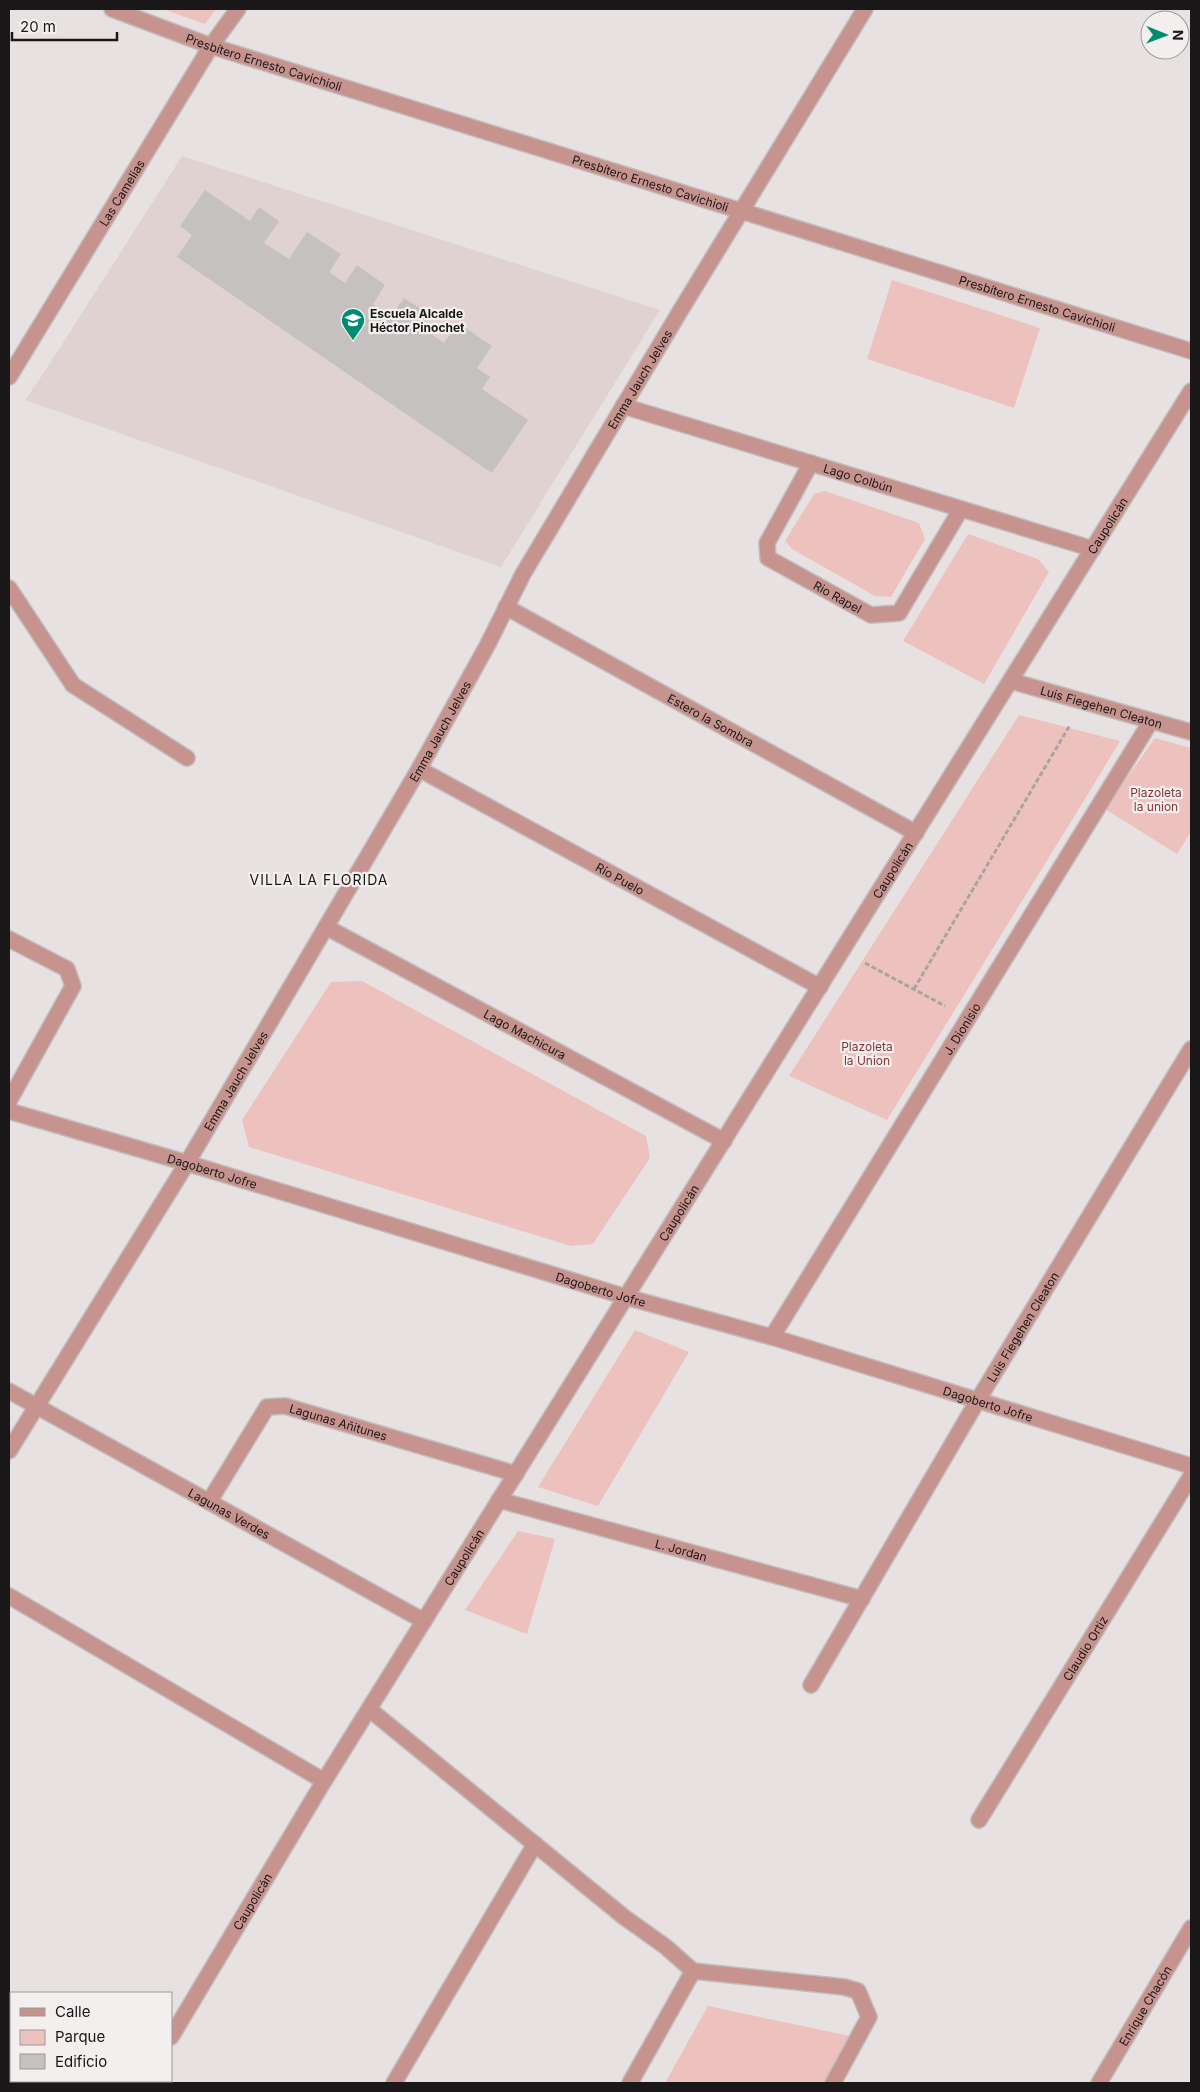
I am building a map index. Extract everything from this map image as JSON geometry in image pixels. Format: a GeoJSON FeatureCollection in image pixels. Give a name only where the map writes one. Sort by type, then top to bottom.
{"type":"FeatureCollection","features":[{"type":"Feature","properties":{"kind":"street","name":"Presbítero Ernesto Cavichioli"},"geometry":{"type":"LineString","coordinates":[[112,9],[211,46],[1191,351]]}},
{"type":"Feature","properties":{"kind":"street","name":"Las Camelias"},"geometry":{"type":"LineString","coordinates":[[9,377],[211,46],[238,9]]}},
{"type":"Feature","properties":{"kind":"street","name":"Emma Jauch Jelves"},"geometry":{"type":"LineString","coordinates":[[9,1451],[187,1163],[419,769],[523,574],[865,9]]}},
{"type":"Feature","properties":{"kind":"street","name":"Caupolicán"},"geometry":{"type":"LineString","coordinates":[[172,2035],[324,1781],[1191,392]]}},
{"type":"Feature","properties":{"kind":"street","name":"Lago Colbún"},"geometry":{"type":"LineString","coordinates":[[623,406],[1093,549]]}},
{"type":"Feature","properties":{"kind":"street","name":"Rio Rapel"},"geometry":{"type":"LineString","coordinates":[[810,463],[767,543],[768,558],[871,615],[899,612],[961,509]]}},
{"type":"Feature","properties":{"kind":"street"},"geometry":{"type":"LineString","coordinates":[[9,588],[73,685],[187,758]]}},
{"type":"Feature","properties":{"kind":"street","name":"Estero la Sombra"},"geometry":{"type":"LineString","coordinates":[[506,607],[916,833]]}},
{"type":"Feature","properties":{"kind":"street","name":"Luis Fiegehen Cleaton"},"geometry":{"type":"LineString","coordinates":[[1011,681],[1191,732]]}},
{"type":"Feature","properties":{"kind":"street","name":"J. Dionisio"},"geometry":{"type":"LineString","coordinates":[[772,1337],[1152,721]]}},
{"type":"Feature","properties":{"kind":"street","name":"Río Puelo"},"geometry":{"type":"LineString","coordinates":[[419,769],[820,987]]}},
{"type":"Feature","properties":{"kind":"street","name":"Lago Machicura"},"geometry":{"type":"LineString","coordinates":[[326,927],[724,1141]]}},
{"type":"Feature","properties":{"kind":"street"},"geometry":{"type":"LineString","coordinates":[[9,939],[67,969],[73,986],[9,1101]]}},
{"type":"Feature","properties":{"kind":"street","name":"Luis Fiegehen Cleaton"},"geometry":{"type":"LineString","coordinates":[[811,1684],[978,1400],[1191,1049]]}},
{"type":"Feature","properties":{"kind":"street","name":"Dagoberto Jofre"},"geometry":{"type":"LineString","coordinates":[[9,1112],[187,1163],[626,1297],[772,1337],[1191,1466]]}},
{"type":"Feature","properties":{"kind":"street","name":"Lagunas Verdes"},"geometry":{"type":"LineString","coordinates":[[9,1390],[424,1621]]}},
{"type":"Feature","properties":{"kind":"street","name":"Lagunas Añitunes"},"geometry":{"type":"LineString","coordinates":[[209,1502],[267,1407],[285,1406],[516,1474]]}},
{"type":"Feature","properties":{"kind":"street","name":"Claudio Ortiz"},"geometry":{"type":"LineString","coordinates":[[979,1820],[1191,1476]]}},
{"type":"Feature","properties":{"kind":"street","name":"L. Jordan"},"geometry":{"type":"LineString","coordinates":[[499,1500],[862,1599]]}},
{"type":"Feature","properties":{"kind":"street"},"geometry":{"type":"LineString","coordinates":[[9,1596],[324,1781]]}},
{"type":"Feature","properties":{"kind":"street"},"geometry":{"type":"LineString","coordinates":[[369,1709],[624,1917],[666,1947],[693,1971],[844,1987],[858,1991],[869,2017],[833,2083]]}},
{"type":"Feature","properties":{"kind":"street"},"geometry":{"type":"LineString","coordinates":[[394,2083],[535,1844]]}},
{"type":"Feature","properties":{"kind":"street","name":"Enrique Chacón"},"geometry":{"type":"LineString","coordinates":[[1099,2083],[1191,1928]]}},
{"type":"Feature","properties":{"kind":"street"},"geometry":{"type":"LineString","coordinates":[[630,2083],[693,1971]]}},
{"type":"Feature","properties":{"kind":"path"},"geometry":{"type":"LineString","coordinates":[[914,989],[1084,701]]}},
{"type":"Feature","properties":{"kind":"path"},"geometry":{"type":"LineString","coordinates":[[842,951],[968,1018]]}},
{"type":"Feature","properties":{"kind":"shaded area","name":"Escuela Alcalde Héctor Pinochet"},"geometry":{"type":"Polygon","coordinates":[[[182,156],[660,310],[501,567],[25,400],[182,156]]]}},
{"type":"Feature","properties":{"kind":"green space"},"geometry":{"type":"Polygon","coordinates":[[[163,9],[216,9],[205,24],[163,9]]]}},
{"type":"Feature","properties":{"kind":"green space"},"geometry":{"type":"Polygon","coordinates":[[[892,280],[1040,328],[1014,408],[867,359],[892,280]]]}},
{"type":"Feature","properties":{"kind":"green space"},"geometry":{"type":"Polygon","coordinates":[[[825,491],[919,523],[925,539],[891,597],[875,596],[792,549],[785,541],[814,494],[825,491]]]}},
{"type":"Feature","properties":{"kind":"green space"},"geometry":{"type":"Polygon","coordinates":[[[968,534],[1038,559],[1049,572],[984,684],[903,641],[968,534]]]}},
{"type":"Feature","properties":{"kind":"green space","name":"Plazoleta la Union"},"geometry":{"type":"Polygon","coordinates":[[[1019,715],[1120,741],[887,1120],[789,1076],[1019,715]]]}},
{"type":"Feature","properties":{"kind":"green space","name":"Plazoleta la union"},"geometry":{"type":"Polygon","coordinates":[[[1155,738],[1191,748],[1191,832],[1177,854],[1105,809],[1155,738]]]}},
{"type":"Feature","properties":{"kind":"green space"},"geometry":{"type":"Polygon","coordinates":[[[362,981],[646,1136],[650,1158],[593,1244],[571,1246],[249,1147],[242,1120],[331,982],[362,981]]]}},
{"type":"Feature","properties":{"kind":"green space"},"geometry":{"type":"Polygon","coordinates":[[[635,1330],[689,1352],[598,1506],[538,1487],[635,1330]]]}},
{"type":"Feature","properties":{"kind":"green space"},"geometry":{"type":"Polygon","coordinates":[[[518,1531],[555,1539],[527,1634],[465,1610],[518,1531]]]}},
{"type":"Feature","properties":{"kind":"green space"},"geometry":{"type":"Polygon","coordinates":[[[708,2006],[855,2037],[826,2083],[665,2083],[708,2006]]]}},
{"type":"Feature","properties":{"kind":"building"},"geometry":{"type":"Polygon","coordinates":[[[205,190],[250,221],[259,207],[279,221],[264,243],[289,259],[307,232],[341,254],[329,272],[345,283],[357,265],[385,285],[373,304],[391,316],[404,298],[430,315],[421,327],[444,343],[458,323],[492,346],[477,368],[490,377],[482,389],[528,420],[492,473],[177,257],[192,235],[180,226],[205,190]]]}},
{"type":"Feature","properties":{"kind":"place","name":"Escuela Alcalde Héctor Pinochet"},"geometry":{"type":"Point","coordinates":[353,341]}},
{"type":"Feature","properties":{"kind":"district","name":"VILLA LA FLORIDA"},"geometry":{"type":"Point","coordinates":[319,879]}}]}
